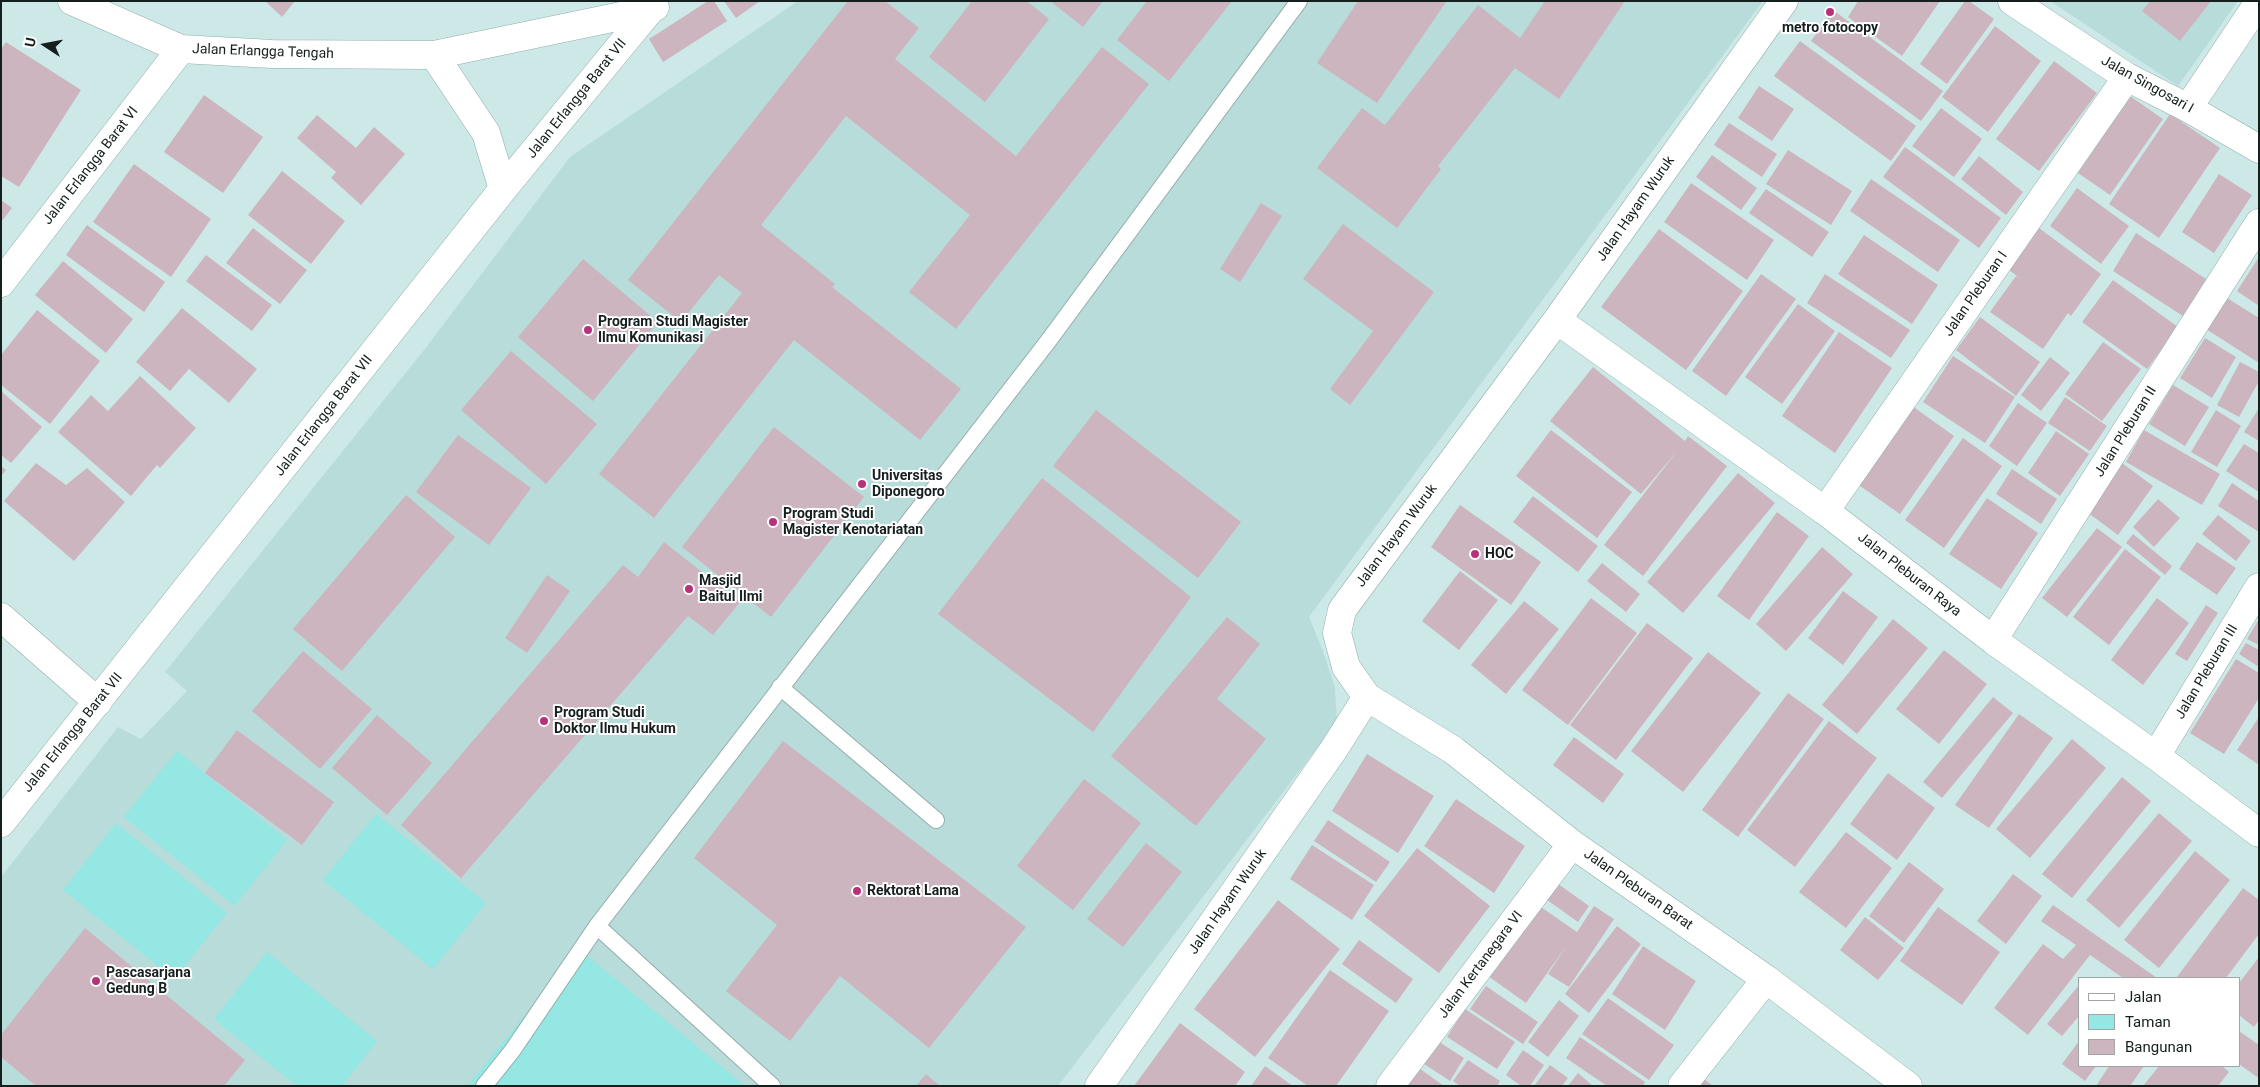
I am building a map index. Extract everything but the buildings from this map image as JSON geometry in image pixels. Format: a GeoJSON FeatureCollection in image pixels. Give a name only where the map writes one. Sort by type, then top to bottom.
{"type":"FeatureCollection","features":[{"type":"Feature","properties":{"kind":"street","name":"Jalan Erlangga Tengah"},"geometry":{"type":"LineString","coordinates":[[72,1],[181,49],[272,54],[434,55],[656,6]]}},
{"type":"Feature","properties":{"kind":"street","name":"Jalan Hayam Wuruk"},"geometry":{"type":"LineString","coordinates":[[1099,1086],[1328,758],[1366,697],[1346,668],[1338,633],[1342,610],[1557,320],[1784,1]]}},
{"type":"Feature","properties":{"kind":"street","name":"Jalan Singosari I"},"geometry":{"type":"LineString","coordinates":[[2012,1],[2128,77],[2188,108],[2259,149]]}},
{"type":"Feature","properties":{"kind":"street"},"geometry":{"type":"LineString","coordinates":[[2188,108],[2259,2]]}},
{"type":"Feature","properties":{"kind":"street","name":"Jalan Erlangga Barat VII"},"geometry":{"type":"LineString","coordinates":[[1,823],[503,189],[656,6]]}},
{"type":"Feature","properties":{"kind":"street","name":"Jalan Erlangga Barat VI"},"geometry":{"type":"LineString","coordinates":[[1,283],[181,49]]}},
{"type":"Feature","properties":{"kind":"street"},"geometry":{"type":"LineString","coordinates":[[434,55],[486,133],[503,189]]}},
{"type":"Feature","properties":{"kind":"street","name":"Jalan Pleburan I"},"geometry":{"type":"LineString","coordinates":[[1825,511],[2128,77]]}},
{"type":"Feature","properties":{"kind":"street","name":"Jalan Pleburan II"},"geometry":{"type":"LineString","coordinates":[[1993,640],[2259,223]]}},
{"type":"Feature","properties":{"kind":"street","name":"Jalan Pleburan Raya"},"geometry":{"type":"LineString","coordinates":[[1557,320],[1825,511],[1993,640],[2156,756],[2259,833]]}},
{"type":"Feature","properties":{"kind":"street","name":"Jalan Pleburan III"},"geometry":{"type":"LineString","coordinates":[[2156,756],[2259,587]]}},
{"type":"Feature","properties":{"kind":"street"},"geometry":{"type":"LineString","coordinates":[[1,617],[98,702]]}},
{"type":"Feature","properties":{"kind":"street","name":"Jalan Pleburan Barat"},"geometry":{"type":"LineString","coordinates":[[1366,697],[1453,750],[1572,844],[1766,978],[1908,1086]]}},
{"type":"Feature","properties":{"kind":"street","name":"Jalan Kertanegara VI"},"geometry":{"type":"LineString","coordinates":[[1390,1086],[1572,844]]}},
{"type":"Feature","properties":{"kind":"street"},"geometry":{"type":"LineString","coordinates":[[1682,1086],[1766,978]]}},
{"type":"Feature","properties":{"kind":"lane"},"geometry":{"type":"LineString","coordinates":[[484,1086],[512,1051],[597,926],[1049,340],[1298,1]]}},
{"type":"Feature","properties":{"kind":"lane"},"geometry":{"type":"LineString","coordinates":[[780,687],[936,820]]}},
{"type":"Feature","properties":{"kind":"lane"},"geometry":{"type":"LineString","coordinates":[[597,926],[772,1086]]}},
{"type":"Feature","properties":{"kind":"shaded area","name":"Universitas Diponegoro"},"geometry":{"type":"Polygon","coordinates":[[[798,1],[1763,1],[1309,617],[1335,688],[1337,722],[1058,1086],[1,1086],[1,877],[118,727],[141,739],[187,691],[165,672],[424,350],[570,157],[798,1]]]}},
{"type":"Feature","properties":{"kind":"shaded area"},"geometry":{"type":"Polygon","coordinates":[[[2050,1],[2238,1],[2178,86],[2050,1]]]}},
{"type":"Feature","properties":{"kind":"green space"},"geometry":{"type":"Polygon","coordinates":[[[177,751],[287,840],[235,906],[124,817],[177,751]]]}},
{"type":"Feature","properties":{"kind":"green space"},"geometry":{"type":"Polygon","coordinates":[[[376,814],[486,903],[433,969],[323,880],[376,814]]]}},
{"type":"Feature","properties":{"kind":"green space"},"geometry":{"type":"Polygon","coordinates":[[[116,823],[227,913],[174,979],[63,890],[116,823]]]}},
{"type":"Feature","properties":{"kind":"green space"},"geometry":{"type":"Polygon","coordinates":[[[579,949],[745,1086],[467,1086],[579,949]]]}},
{"type":"Feature","properties":{"kind":"green space"},"geometry":{"type":"Polygon","coordinates":[[[267,952],[377,1041],[342,1086],[297,1086],[214,1019],[267,952]]]}},
{"type":"Feature","properties":{"kind":"place","name":"metro fotocopy"},"geometry":{"type":"Point","coordinates":[1830,12]}},
{"type":"Feature","properties":{"kind":"place","name":"Program Studi Magister Ilmu Komunikasi"},"geometry":{"type":"Point","coordinates":[588,330]}},
{"type":"Feature","properties":{"kind":"place","name":"Universitas Diponegoro"},"geometry":{"type":"Point","coordinates":[862,484]}},
{"type":"Feature","properties":{"kind":"place","name":"Program Studi Magister Kenotariatan"},"geometry":{"type":"Point","coordinates":[773,522]}},
{"type":"Feature","properties":{"kind":"place","name":"HOC"},"geometry":{"type":"Point","coordinates":[1475,554]}},
{"type":"Feature","properties":{"kind":"place","name":"Masjid Baitul Ilmi"},"geometry":{"type":"Point","coordinates":[689,589]}},
{"type":"Feature","properties":{"kind":"place","name":"Program Studi Doktor Ilmu Hukum"},"geometry":{"type":"Point","coordinates":[544,721]}},
{"type":"Feature","properties":{"kind":"place","name":"Rektorat Lama"},"geometry":{"type":"Point","coordinates":[857,891]}},
{"type":"Feature","properties":{"kind":"place","name":"Pascasarjana Gedung B"},"geometry":{"type":"Point","coordinates":[96,981]}}]}
